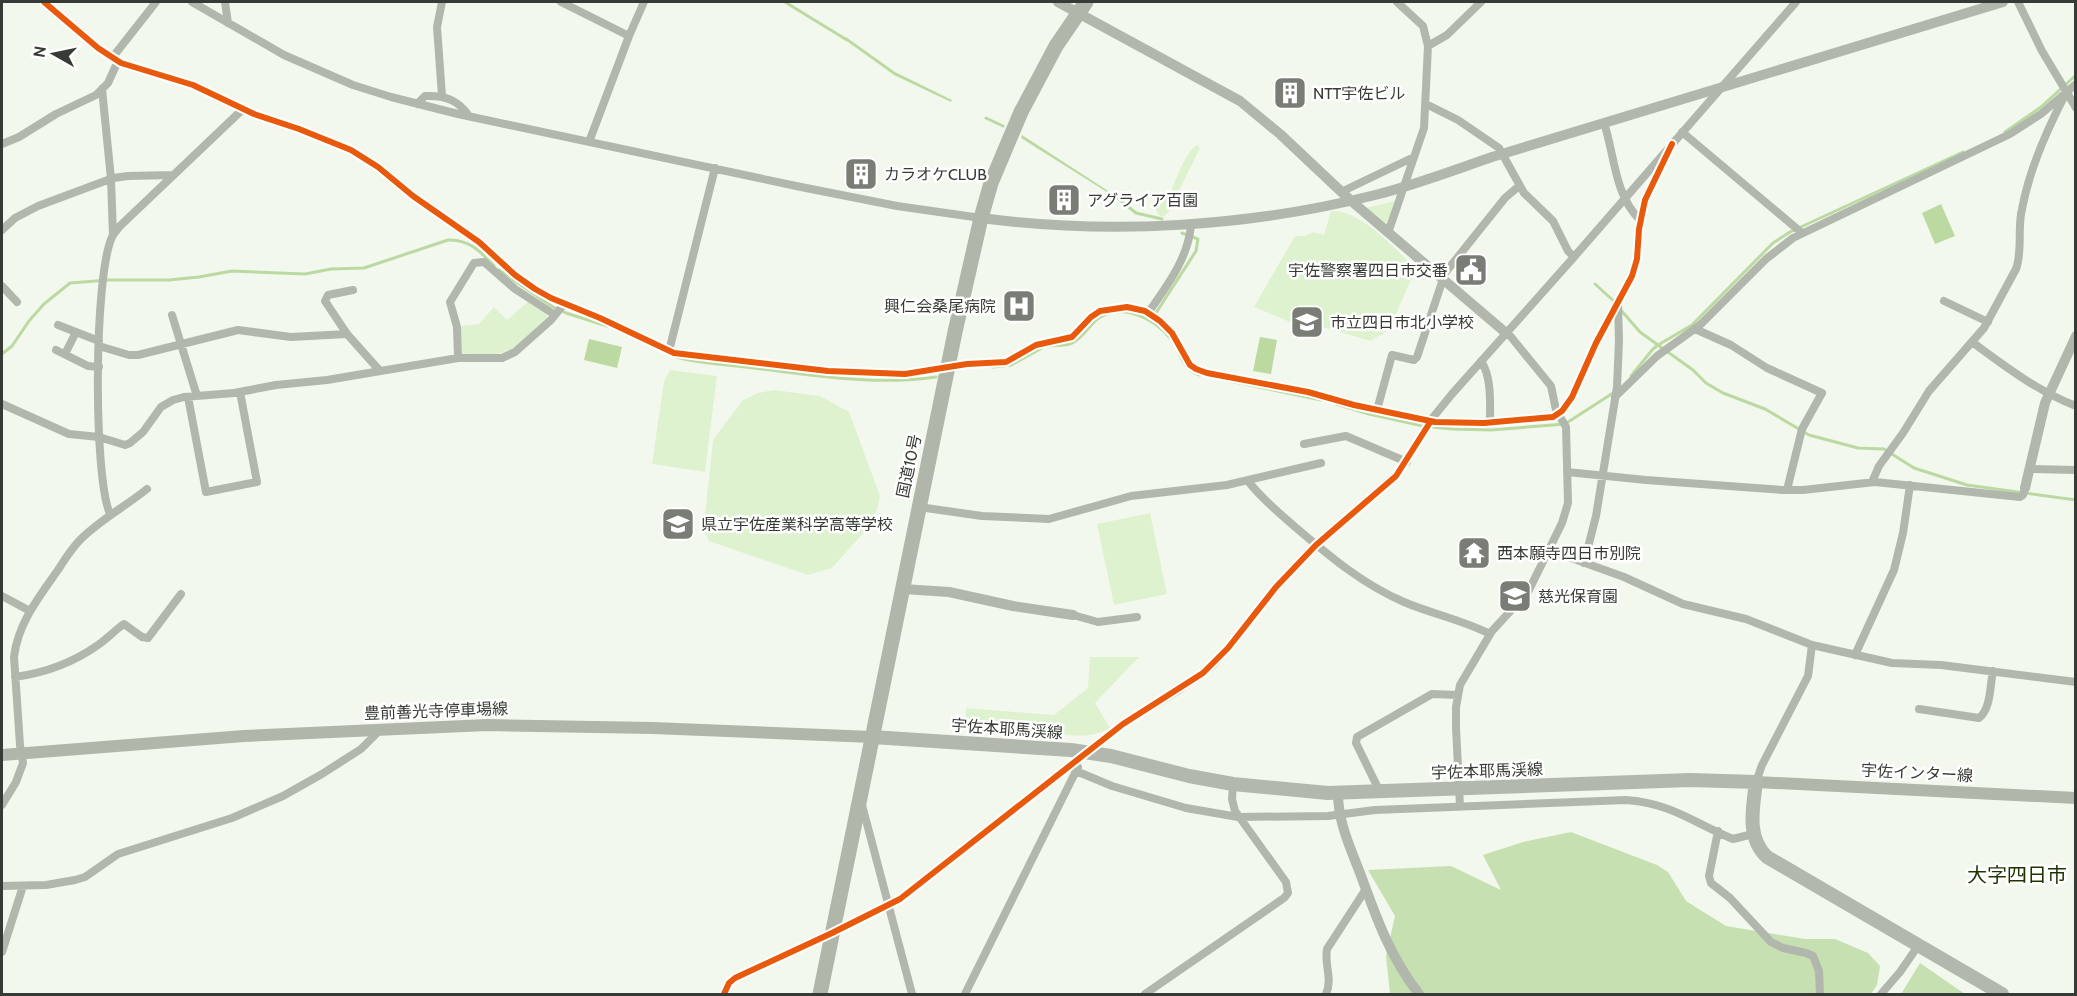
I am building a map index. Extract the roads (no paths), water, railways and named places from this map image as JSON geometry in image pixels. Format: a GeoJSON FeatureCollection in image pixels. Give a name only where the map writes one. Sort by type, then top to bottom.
{"type":"FeatureCollection","features":[{"type":"Feature","properties":{"kind":"highway","name":"国道10号"},"geometry":{"type":"LineString","coordinates":[[820,994],[948,367],[981,218],[991,183],[1021,112],[1045,66],[1082,7]]}},
{"type":"Feature","properties":{"kind":"main road","name":"豊前善光寺停車場線"},"geometry":{"type":"LineString","coordinates":[[2,755],[222,737],[381,729],[537,725],[872,737]]}},
{"type":"Feature","properties":{"kind":"main road","name":"宇佐本耶馬渓線"},"geometry":{"type":"LineString","coordinates":[[872,737],[1029,746],[1089,752],[1233,784],[1338,793],[1690,780],[1756,782]]}},
{"type":"Feature","properties":{"kind":"main road","name":"宇佐インター線"},"geometry":{"type":"LineString","coordinates":[[1756,782],[2076,798]]}},
{"type":"Feature","properties":{"kind":"main road"},"geometry":{"type":"LineString","coordinates":[[1756,782],[1752,821],[1757,845],[1767,857],[2002,994]]}},
{"type":"Feature","properties":{"kind":"street"},"geometry":{"type":"LineString","coordinates":[[44,2],[98,48],[115,59],[193,85],[243,109],[338,143],[365,158],[412,196],[479,243],[524,282],[564,304],[600,318],[669,351],[769,365],[872,374],[905,374],[981,363],[1006,362],[1036,345],[1072,337],[1095,314],[1106,309],[1134,308],[1148,313],[1172,333],[1188,363],[1196,369],[1308,392],[1428,425],[1490,423],[1551,417],[1559,414],[1572,397],[1636,264],[1640,220],[1648,192],[1672,144]]}},
{"type":"Feature","properties":{"kind":"street"},"geometry":{"type":"LineString","coordinates":[[2,144],[96,95],[108,83],[115,59],[156,2]]}},
{"type":"Feature","properties":{"kind":"street"},"geometry":{"type":"LineString","coordinates":[[192,2],[267,46],[327,75],[359,88],[417,104],[897,206],[981,218],[1123,227],[1191,224],[1285,212],[1351,200],[1404,187],[1503,154],[2003,2]]}},
{"type":"Feature","properties":{"kind":"street"},"geometry":{"type":"LineString","coordinates":[[225,2],[228,22]]}},
{"type":"Feature","properties":{"kind":"street"},"geometry":{"type":"LineString","coordinates":[[442,2],[437,30],[442,96]]}},
{"type":"Feature","properties":{"kind":"street"},"geometry":{"type":"LineString","coordinates":[[561,2],[629,36]]}},
{"type":"Feature","properties":{"kind":"street"},"geometry":{"type":"LineString","coordinates":[[589,142],[644,2]]}},
{"type":"Feature","properties":{"kind":"street"},"geometry":{"type":"LineString","coordinates":[[1058,2],[1082,7],[1240,101],[1280,134],[1388,233],[1507,332],[1551,386],[1556,410],[1568,430],[1569,494],[1566,513],[1528,592],[1490,634],[1465,673],[1458,695],[1456,728],[1460,806]]}},
{"type":"Feature","properties":{"kind":"street"},"geometry":{"type":"LineString","coordinates":[[1388,233],[1424,128],[1426,104],[1428,46],[1423,26],[1397,2]]}},
{"type":"Feature","properties":{"kind":"street"},"geometry":{"type":"LineString","coordinates":[[1428,46],[1447,35],[1481,2]]}},
{"type":"Feature","properties":{"kind":"street"},"geometry":{"type":"LineString","coordinates":[[724,994],[729,983],[735,978],[832,933],[909,892],[1123,724],[1179,690],[1212,666],[1276,587],[1316,545],[1391,481],[1407,462],[1428,425],[1481,361],[1796,2]]}},
{"type":"Feature","properties":{"kind":"street"},"geometry":{"type":"LineString","coordinates":[[2018,2],[2064,90],[2076,108]]}},
{"type":"Feature","properties":{"kind":"street"},"geometry":{"type":"LineString","coordinates":[[1615,397],[1657,356],[1695,329],[1771,254],[1802,233],[2010,135],[2041,114],[2064,90],[2076,84]]}},
{"type":"Feature","properties":{"kind":"street"},"geometry":{"type":"LineString","coordinates":[[102,89],[111,179],[113,235],[104,268],[99,343],[99,437],[104,494],[110,514]]}},
{"type":"Feature","properties":{"kind":"street"},"geometry":{"type":"LineString","coordinates":[[1872,482],[1879,466],[1926,396],[1988,322],[2018,265],[2023,203],[2044,136],[2064,90]]}},
{"type":"Feature","properties":{"kind":"street"},"geometry":{"type":"LineString","coordinates":[[417,104],[425,96],[442,96],[459,103],[469,116]]}},
{"type":"Feature","properties":{"kind":"street"},"geometry":{"type":"LineString","coordinates":[[1426,104],[1458,120],[1486,138],[1503,154],[1519,186],[1529,200],[1554,223],[1568,251],[1574,257]]}},
{"type":"Feature","properties":{"kind":"street"},"geometry":{"type":"LineString","coordinates":[[113,235],[243,109]]}},
{"type":"Feature","properties":{"kind":"street"},"geometry":{"type":"LineString","coordinates":[[1604,123],[1612,145],[1613,164],[1625,198],[1640,220]]}},
{"type":"Feature","properties":{"kind":"street"},"geometry":{"type":"LineString","coordinates":[[1682,132],[1802,233]]}},
{"type":"Feature","properties":{"kind":"street"},"geometry":{"type":"LineString","coordinates":[[1341,192],[1414,157]]}},
{"type":"Feature","properties":{"kind":"street"},"geometry":{"type":"LineString","coordinates":[[669,351],[715,168]]}},
{"type":"Feature","properties":{"kind":"street"},"geometry":{"type":"LineString","coordinates":[[2,230],[15,218],[38,206],[111,179],[128,176],[173,175]]}},
{"type":"Feature","properties":{"kind":"street"},"geometry":{"type":"LineString","coordinates":[[1377,410],[1392,355],[1414,360],[1417,357],[1442,279],[1504,198],[1519,186]]}},
{"type":"Feature","properties":{"kind":"street"},"geometry":{"type":"LineString","coordinates":[[1148,313],[1187,249],[1191,224]]}},
{"type":"Feature","properties":{"kind":"street"},"geometry":{"type":"LineString","coordinates":[[458,358],[456,327],[450,302],[474,263],[484,262],[515,289],[555,315]]}},
{"type":"Feature","properties":{"kind":"street"},"geometry":{"type":"LineString","coordinates":[[2,286],[17,302]]}},
{"type":"Feature","properties":{"kind":"street"},"geometry":{"type":"LineString","coordinates":[[353,290],[328,295],[325,301],[347,334],[380,371]]}},
{"type":"Feature","properties":{"kind":"street"},"geometry":{"type":"LineString","coordinates":[[1584,563],[1594,528],[1615,397],[1619,340],[1618,301]]}},
{"type":"Feature","properties":{"kind":"street"},"geometry":{"type":"LineString","coordinates":[[1944,301],[1988,322]]}},
{"type":"Feature","properties":{"kind":"street"},"geometry":{"type":"LineString","coordinates":[[2,404],[69,434],[99,437],[120,445],[130,443],[151,423],[161,407],[173,400],[327,380],[458,358],[509,356],[555,315],[564,304]]}},
{"type":"Feature","properties":{"kind":"street"},"geometry":{"type":"LineString","coordinates":[[172,315],[182,344],[192,396],[206,492],[256,482],[240,392]]}},
{"type":"Feature","properties":{"kind":"street"},"geometry":{"type":"LineString","coordinates":[[58,325],[129,355],[138,355],[238,330],[291,337],[347,334]]}},
{"type":"Feature","properties":{"kind":"street"},"geometry":{"type":"LineString","coordinates":[[1695,329],[1731,345],[1767,368],[1822,393],[1802,429],[1787,490]]}},
{"type":"Feature","properties":{"kind":"street"},"geometry":{"type":"LineString","coordinates":[[65,354],[76,332]]}},
{"type":"Feature","properties":{"kind":"street"},"geometry":{"type":"LineString","coordinates":[[1567,472],[1602,477],[1787,490],[1872,482],[2020,497],[2025,488],[2048,394],[2076,336]]}},
{"type":"Feature","properties":{"kind":"street"},"geometry":{"type":"LineString","coordinates":[[1972,342],[2008,369],[2048,394],[2076,406]]}},
{"type":"Feature","properties":{"kind":"street"},"geometry":{"type":"LineString","coordinates":[[56,350],[88,366],[99,367]]}},
{"type":"Feature","properties":{"kind":"street"},"geometry":{"type":"LineString","coordinates":[[1481,361],[1488,382],[1490,423]]}},
{"type":"Feature","properties":{"kind":"street"},"geometry":{"type":"LineString","coordinates":[[1304,444],[1346,436],[1407,462]]}},
{"type":"Feature","properties":{"kind":"street"},"geometry":{"type":"LineString","coordinates":[[920,507],[982,516],[1049,519],[1131,496],[1227,485],[1321,463]]}},
{"type":"Feature","properties":{"kind":"street"},"geometry":{"type":"LineString","coordinates":[[2030,469],[2076,470]]}},
{"type":"Feature","properties":{"kind":"street"},"geometry":{"type":"LineString","coordinates":[[1248,481],[1269,504],[1348,570],[1412,605],[1469,624],[1490,634]]}},
{"type":"Feature","properties":{"kind":"street"},"geometry":{"type":"LineString","coordinates":[[1855,655],[1882,601],[1894,570],[1903,533],[1910,485]]}},
{"type":"Feature","properties":{"kind":"street"},"geometry":{"type":"LineString","coordinates":[[2,805],[23,763],[14,657],[16,644],[30,611],[80,539],[110,514],[147,489]]}},
{"type":"Feature","properties":{"kind":"street"},"geometry":{"type":"LineString","coordinates":[[1549,550],[1624,577],[1683,604],[1746,619],[1812,645],[1892,663],[1941,665],[2076,682]]}},
{"type":"Feature","properties":{"kind":"street"},"geometry":{"type":"LineString","coordinates":[[903,589],[949,592],[1013,606],[1073,615],[1098,622],[1137,617]]}},
{"type":"Feature","properties":{"kind":"street"},"geometry":{"type":"LineString","coordinates":[[15,677],[58,666],[81,656],[99,645],[122,625],[148,638],[181,594]]}},
{"type":"Feature","properties":{"kind":"street"},"geometry":{"type":"LineString","coordinates":[[2,596],[30,611]]}},
{"type":"Feature","properties":{"kind":"street"},"geometry":{"type":"LineString","coordinates":[[1756,782],[1762,765],[1808,676],[1812,645]]}},
{"type":"Feature","properties":{"kind":"street"},"geometry":{"type":"LineString","coordinates":[[1919,709],[1979,718],[1986,709],[1993,671]]}},
{"type":"Feature","properties":{"kind":"street"},"geometry":{"type":"LineString","coordinates":[[1380,792],[1356,743],[1357,737],[1432,694],[1458,695]]}},
{"type":"Feature","properties":{"kind":"street"},"geometry":{"type":"LineString","coordinates":[[2,886],[75,880],[85,877],[117,854],[232,818],[283,796],[322,774],[361,749],[381,729]]}},
{"type":"Feature","properties":{"kind":"street"},"geometry":{"type":"LineString","coordinates":[[965,994],[1076,771],[1089,752]]}},
{"type":"Feature","properties":{"kind":"street"},"geometry":{"type":"LineString","coordinates":[[1076,771],[1112,786],[1186,808],[1238,817],[1307,817],[1375,810],[1639,801],[1674,810],[1733,839],[1754,834]]}},
{"type":"Feature","properties":{"kind":"street"},"geometry":{"type":"LineString","coordinates":[[1145,994],[1288,893],[1286,882],[1238,817],[1232,800],[1233,784]]}},
{"type":"Feature","properties":{"kind":"street"},"geometry":{"type":"LineString","coordinates":[[1338,793],[1339,815],[1386,943],[1419,994]]}},
{"type":"Feature","properties":{"kind":"street"},"geometry":{"type":"LineString","coordinates":[[860,799],[890,904],[912,994]]}},
{"type":"Feature","properties":{"kind":"street"},"geometry":{"type":"LineString","coordinates":[[1718,831],[1709,876],[1711,883],[1730,898],[1775,945],[1813,956],[1819,971],[1820,994]]}},
{"type":"Feature","properties":{"kind":"street"},"geometry":{"type":"LineString","coordinates":[[2,951],[23,886]]}},
{"type":"Feature","properties":{"kind":"street"},"geometry":{"type":"LineString","coordinates":[[1326,994],[1330,977],[1327,949],[1366,889]]}},
{"type":"Feature","properties":{"kind":"street"},"geometry":{"type":"LineString","coordinates":[[1881,994],[1918,946]]}},
{"type":"Feature","properties":{"kind":"waterway"},"geometry":{"type":"LineString","coordinates":[[785,2],[847,40]]}},
{"type":"Feature","properties":{"kind":"waterway"},"geometry":{"type":"LineString","coordinates":[[2005,132],[2041,107],[2076,75]]}},
{"type":"Feature","properties":{"kind":"waterway"},"geometry":{"type":"LineString","coordinates":[[986,118],[1003,126]]}},
{"type":"Feature","properties":{"kind":"waterway"},"geometry":{"type":"LineString","coordinates":[[1620,309],[1640,332],[1658,345],[1692,325],[1773,243],[1790,232],[1963,152]]}},
{"type":"Feature","properties":{"kind":"waterway"},"geometry":{"type":"LineString","coordinates":[[1115,196],[1136,213],[1162,219]]}},
{"type":"Feature","properties":{"kind":"waterway"},"geometry":{"type":"LineString","coordinates":[[1154,316],[1196,251],[1198,239],[1182,233]]}},
{"type":"Feature","properties":{"kind":"waterway"},"geometry":{"type":"LineString","coordinates":[[2,354],[12,346],[44,304],[70,283],[109,280],[169,280],[232,271],[305,274],[331,269],[364,268],[448,240],[468,244],[494,266]]}},
{"type":"Feature","properties":{"kind":"waterway"},"geometry":{"type":"LineString","coordinates":[[499,270],[553,307],[607,326]]}},
{"type":"Feature","properties":{"kind":"waterway"},"geometry":{"type":"LineString","coordinates":[[1595,284],[1616,303]]}},
{"type":"Feature","properties":{"kind":"waterway"},"geometry":{"type":"LineString","coordinates":[[1048,346],[1072,343],[1082,336],[1096,320],[1106,314],[1116,312],[1137,314],[1156,325],[1171,339]]}},
{"type":"Feature","properties":{"kind":"waterway"},"geometry":{"type":"LineString","coordinates":[[1631,376],[1658,345],[1693,370],[1706,383],[1723,393],[1765,409],[1809,435],[1858,448],[1884,449],[1914,468],[1967,485],[2076,500]]}},
{"type":"Feature","properties":{"kind":"waterway"},"geometry":{"type":"LineString","coordinates":[[993,367],[1011,365],[1042,348]]}},
{"type":"Feature","properties":{"kind":"waterway"},"geometry":{"type":"LineString","coordinates":[[1179,353],[1187,367],[1200,375]]}},
{"type":"Feature","properties":{"kind":"waterway"},"geometry":{"type":"LineString","coordinates":[[676,357],[704,363],[868,380],[936,377]]}},
{"type":"Feature","properties":{"kind":"waterway"},"geometry":{"type":"LineString","coordinates":[[1230,381],[1321,400]]}},
{"type":"Feature","properties":{"kind":"waterway"},"geometry":{"type":"LineString","coordinates":[[1336,404],[1423,426],[1491,430],[1565,424],[1613,393]]}},
{"type":"Feature","properties":{"kind":"place","name":"NTT宇佐ビル"},"geometry":{"type":"Point","coordinates":[1290,93]}},
{"type":"Feature","properties":{"kind":"place","name":"カラオケCLUB"},"geometry":{"type":"Point","coordinates":[861,174]}},
{"type":"Feature","properties":{"kind":"place","name":"アグライア百園"},"geometry":{"type":"Point","coordinates":[1064,200]}},
{"type":"Feature","properties":{"kind":"place","name":"宇佐警察署四日市交番"},"geometry":{"type":"Point","coordinates":[1471,270]}},
{"type":"Feature","properties":{"kind":"place","name":"興仁会桑尾病院"},"geometry":{"type":"Point","coordinates":[1019,306]}},
{"type":"Feature","properties":{"kind":"place","name":"市立四日市北小学校"},"geometry":{"type":"Point","coordinates":[1307,322]}},
{"type":"Feature","properties":{"kind":"place","name":"県立宇佐産業科学高等学校"},"geometry":{"type":"Point","coordinates":[678,524]}},
{"type":"Feature","properties":{"kind":"place","name":"西本願寺四日市別院"},"geometry":{"type":"Point","coordinates":[1474,553]}},
{"type":"Feature","properties":{"kind":"place","name":"慈光保育園"},"geometry":{"type":"Point","coordinates":[1515,596]}},
{"type":"Feature","properties":{"kind":"district","name":"大字四日市"},"geometry":{"type":"Point","coordinates":[2017,875]}}]}
